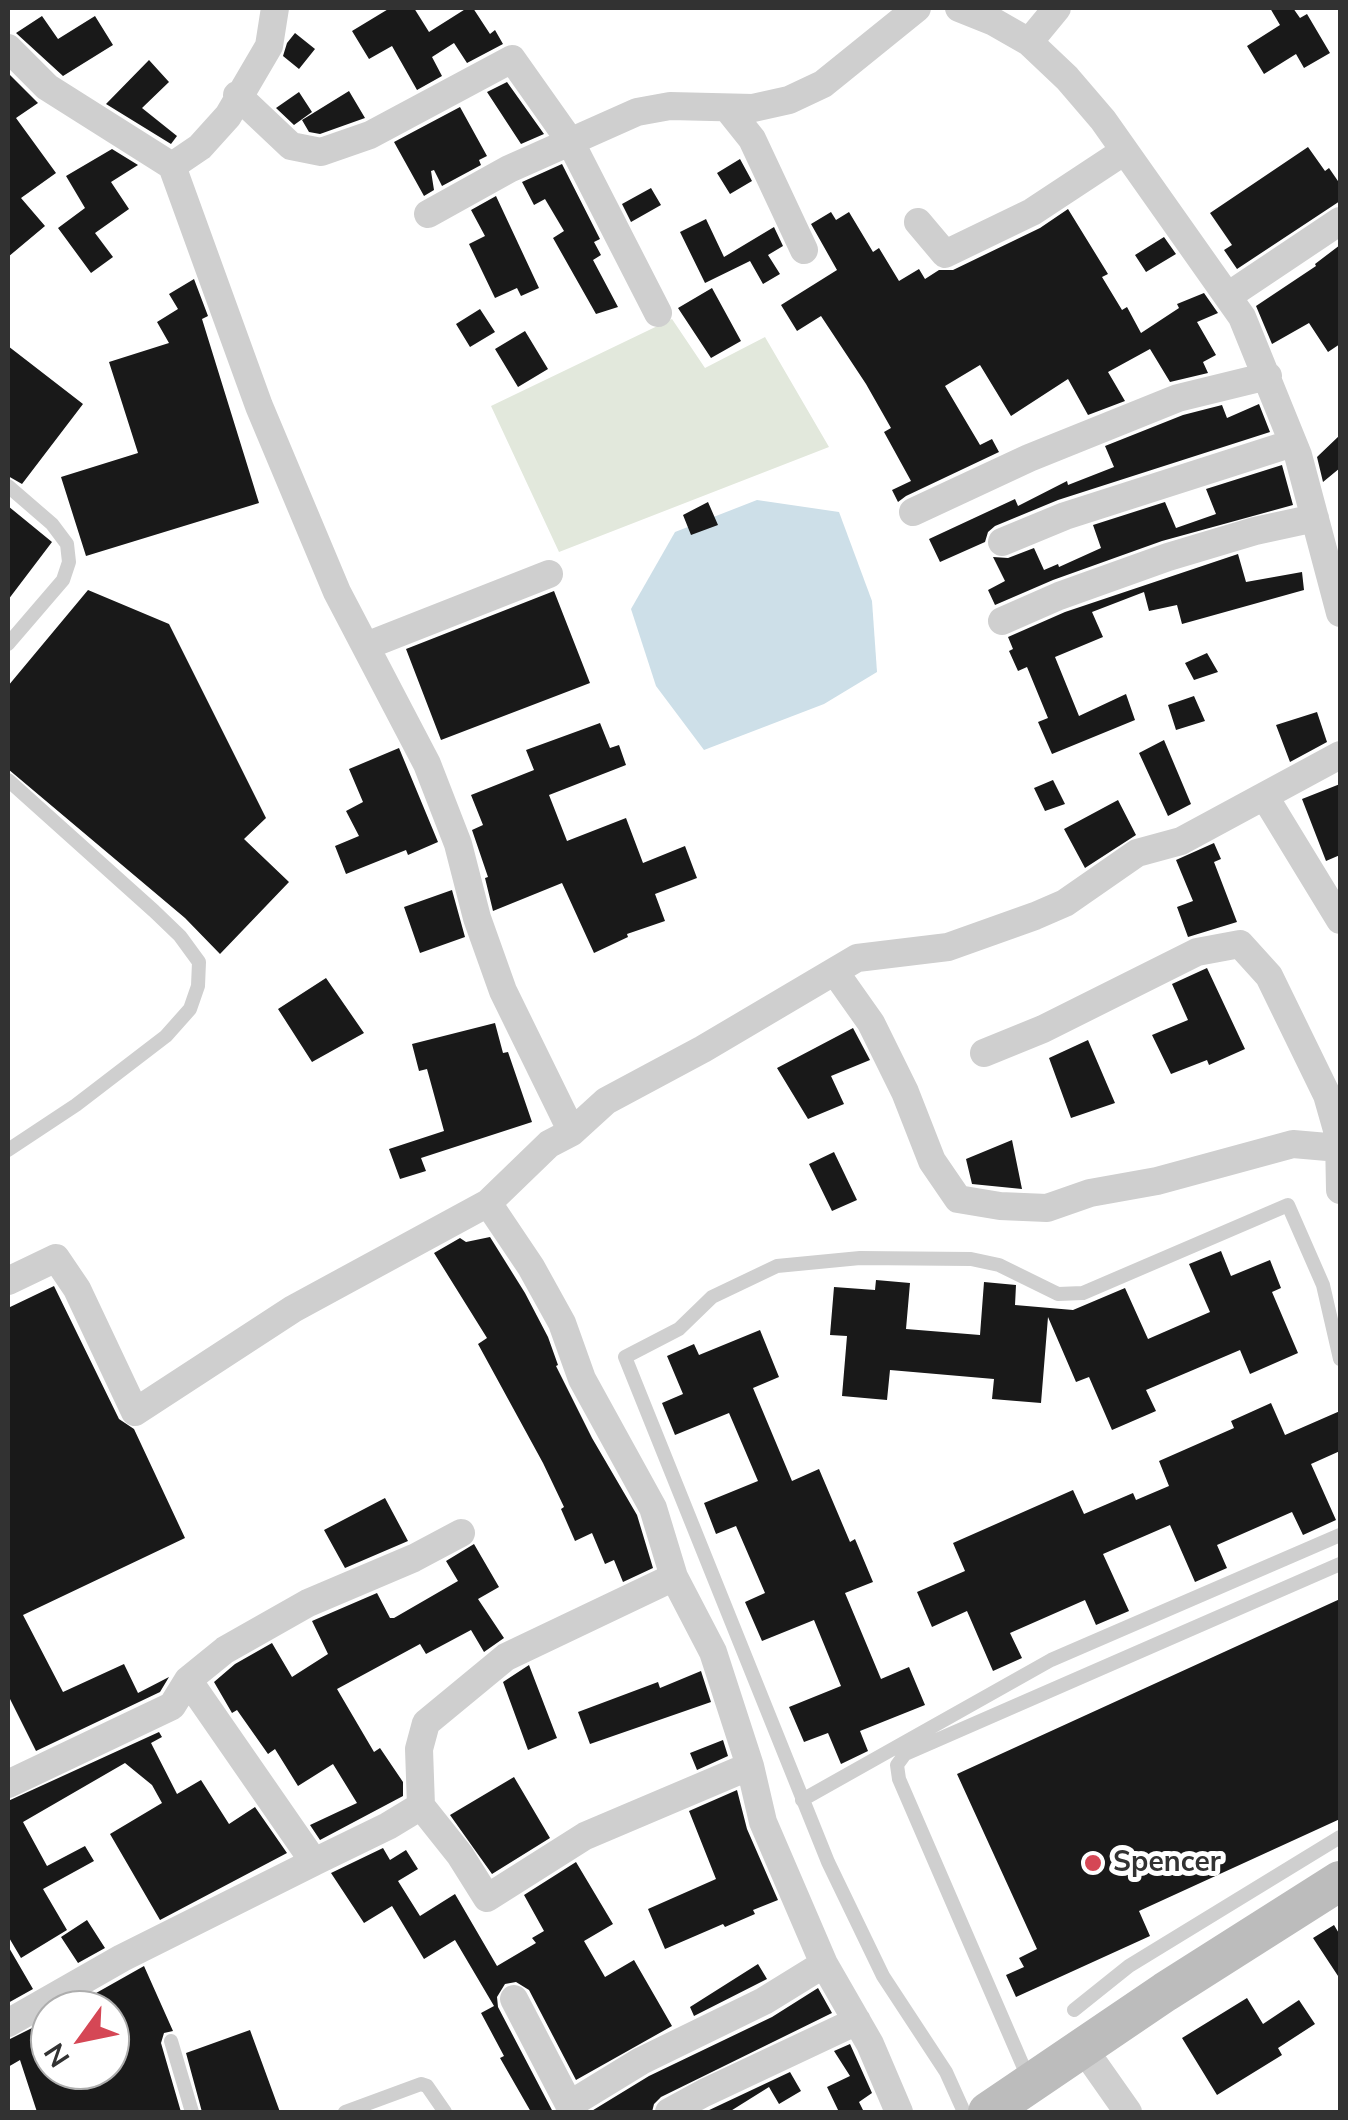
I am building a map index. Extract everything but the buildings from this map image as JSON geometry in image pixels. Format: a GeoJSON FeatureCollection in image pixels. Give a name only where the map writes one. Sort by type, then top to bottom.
{"type":"FeatureCollection","features":[{"type":"Feature","properties":{"kind":"street"},"geometry":{"type":"LineString","coordinates":[[172,166],[200,147],[228,116],[269,46],[275,8]]}},
{"type":"Feature","properties":{"kind":"street"},"geometry":{"type":"LineString","coordinates":[[428,214],[509,168],[637,112],[670,106],[728,109],[789,100],[823,84],[917,8]]}},
{"type":"Feature","properties":{"kind":"street"},"geometry":{"type":"LineString","coordinates":[[959,8],[1029,42],[1067,78],[1103,120],[1242,316],[1293,443],[1340,613]]}},
{"type":"Feature","properties":{"kind":"street"},"geometry":{"type":"LineString","coordinates":[[1029,42],[1058,8]]}},
{"type":"Feature","properties":{"kind":"street"},"geometry":{"type":"LineString","coordinates":[[8,48],[47,87],[172,166],[259,406],[338,592],[427,764],[458,844],[476,918],[503,991],[572,1132]]}},
{"type":"Feature","properties":{"kind":"street"},"geometry":{"type":"LineString","coordinates":[[237,95],[291,146],[322,152],[370,135],[512,59],[570,140],[658,313]]}},
{"type":"Feature","properties":{"kind":"street"},"geometry":{"type":"LineString","coordinates":[[728,109],[752,139],[804,250]]}},
{"type":"Feature","properties":{"kind":"street"},"geometry":{"type":"LineString","coordinates":[[918,222],[945,254],[1032,212],[1124,152]]}},
{"type":"Feature","properties":{"kind":"street"},"geometry":{"type":"LineString","coordinates":[[1228,296],[1340,221]]}},
{"type":"Feature","properties":{"kind":"street"},"geometry":{"type":"LineString","coordinates":[[913,512],[1028,458],[1178,398],[1268,376]]}},
{"type":"Feature","properties":{"kind":"street"},"geometry":{"type":"LineString","coordinates":[[1002,542],[1065,516],[1293,443]]}},
{"type":"Feature","properties":{"kind":"street"},"geometry":{"type":"LineString","coordinates":[[1002,621],[1059,596],[1168,558],[1255,531],[1315,518]]}},
{"type":"Feature","properties":{"kind":"street"},"geometry":{"type":"LineString","coordinates":[[366,646],[549,574]]}},
{"type":"Feature","properties":{"kind":"street"},"geometry":{"type":"LineString","coordinates":[[8,1281],[56,1258],[76,1289],[136,1412],[293,1309],[488,1204],[549,1144],[572,1132],[606,1101],[857,958],[948,947],[1035,916],[1065,903],[1136,853],[1181,841],[1340,755]]}},
{"type":"Feature","properties":{"kind":"street"},"geometry":{"type":"LineString","coordinates":[[1265,797],[1340,920]]}},
{"type":"Feature","properties":{"kind":"street"},"geometry":{"type":"LineString","coordinates":[[984,1053],[1044,1029],[1197,952],[1240,944],[1269,976],[1326,1095],[1339,1148],[1340,1190]]}},
{"type":"Feature","properties":{"kind":"street"},"geometry":{"type":"LineString","coordinates":[[836,972],[871,1023],[905,1092],[932,1161],[958,1199],[1047,1208],[1090,1192],[1157,1180],[1293,1144],[1339,1148]]}},
{"type":"Feature","properties":{"kind":"street"},"geometry":{"type":"LineString","coordinates":[[488,1204],[562,1323],[582,1380],[654,1508],[674,1577],[713,1652],[750,1766],[763,1822],[824,1964],[857,2021],[899,2112]]}},
{"type":"Feature","properties":{"kind":"street"},"geometry":{"type":"LineString","coordinates":[[8,1784],[172,1706],[188,1680],[225,1650],[308,1603],[414,1558],[461,1533]]}},
{"type":"Feature","properties":{"kind":"street"},"geometry":{"type":"LineString","coordinates":[[674,1577],[506,1656],[426,1723],[419,1749],[421,1806],[460,1855],[487,1898],[585,1836],[750,1766]]}},
{"type":"Feature","properties":{"kind":"street"},"geometry":{"type":"LineString","coordinates":[[188,1680],[314,1862]]}},
{"type":"Feature","properties":{"kind":"street"},"geometry":{"type":"LineString","coordinates":[[8,2023],[138,1950],[421,1806]]}},
{"type":"Feature","properties":{"kind":"street"},"geometry":{"type":"LineString","coordinates":[[988,2112],[1030,2083],[1078,2029],[1340,1880]]}},
{"type":"Feature","properties":{"kind":"street"},"geometry":{"type":"LineString","coordinates":[[514,1999],[571,2108],[641,2061],[764,2001],[824,1964]]}},
{"type":"Feature","properties":{"kind":"street"},"geometry":{"type":"LineString","coordinates":[[669,2112],[857,2021]]}},
{"type":"Feature","properties":{"kind":"street"},"geometry":{"type":"LineString","coordinates":[[1078,2029],[1128,2112]]}},
{"type":"Feature","properties":{"kind":"lane"},"geometry":{"type":"LineString","coordinates":[[8,486],[52,524],[67,544],[69,562],[63,580],[8,644]]}},
{"type":"Feature","properties":{"kind":"lane"},"geometry":{"type":"LineString","coordinates":[[8,780],[154,910],[199,962],[198,986],[190,1009],[166,1036],[106,1083],[8,1150]]}},
{"type":"Feature","properties":{"kind":"lane"},"geometry":{"type":"LineString","coordinates":[[964,2112],[946,2072],[883,1976],[828,1862],[626,1357],[679,1329],[712,1298],[776,1266],[860,1258],[971,1259],[1000,1265],[1058,1294],[1082,1293],[1288,1205],[1323,1285],[1340,1359]]}},
{"type":"Feature","properties":{"kind":"lane"},"geometry":{"type":"LineString","coordinates":[[802,1800],[1052,1660],[1340,1535]]}},
{"type":"Feature","properties":{"kind":"lane"},"geometry":{"type":"LineString","coordinates":[[1030,2083],[897,1765],[905,1754],[1340,1564]]}},
{"type":"Feature","properties":{"kind":"lane"},"geometry":{"type":"LineString","coordinates":[[1078,2029],[1129,1966],[1340,1837]]}},
{"type":"Feature","properties":{"kind":"lane"},"geometry":{"type":"LineString","coordinates":[[171,2041],[192,2112]]}},
{"type":"Feature","properties":{"kind":"lane"},"geometry":{"type":"LineString","coordinates":[[345,2112],[421,2084],[427,2086],[445,2112]]}},
{"type":"Feature","properties":{"kind":"shaded area"},"geometry":{"type":"Polygon","coordinates":[[[672,319],[705,368],[765,337],[829,447],[559,552],[491,406],[672,319]]]}},
{"type":"Feature","properties":{"kind":"shaded area"},"geometry":{"type":"Polygon","coordinates":[[[757,500],[839,512],[872,601],[877,672],[824,704],[704,750],[656,686],[631,609],[675,532],[757,500]]]}},
{"type":"Feature","properties":{"kind":"place","name":"Spencer"},"geometry":{"type":"Point","coordinates":[1093,1863]}}]}
